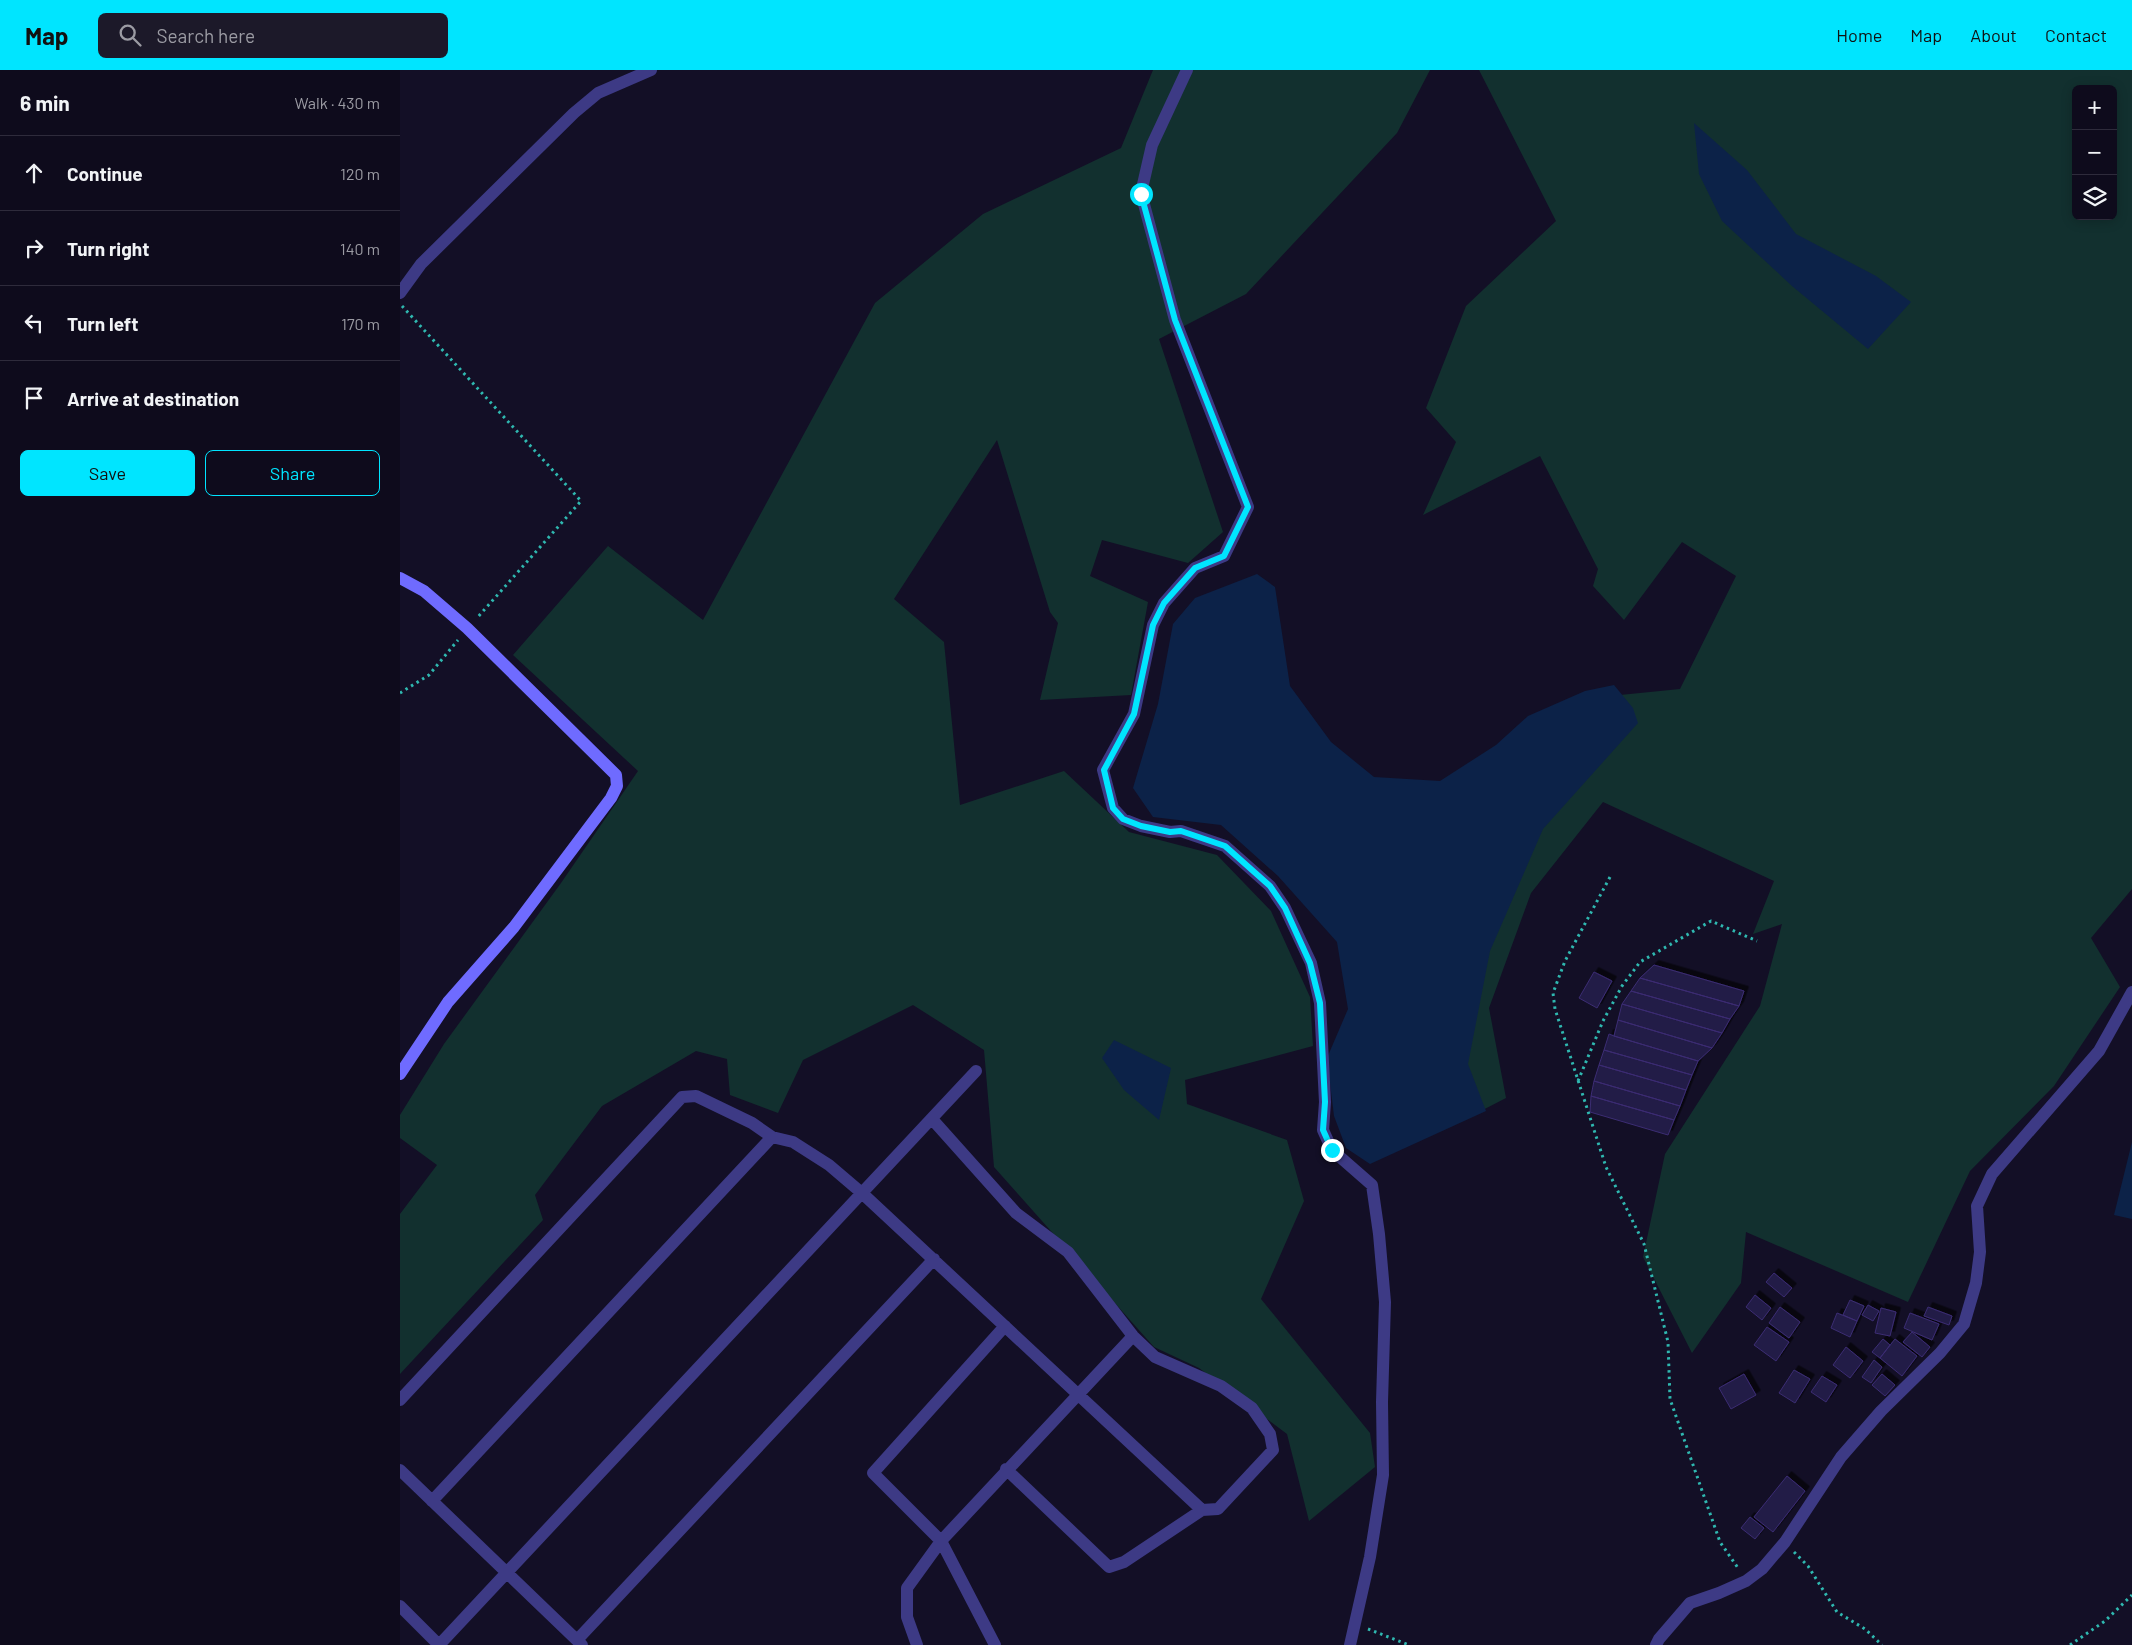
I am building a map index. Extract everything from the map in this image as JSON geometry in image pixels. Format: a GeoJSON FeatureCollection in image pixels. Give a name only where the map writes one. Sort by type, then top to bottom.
{"type":"FeatureCollection","features":[{"type":"Feature","properties":{"kind":"street"},"geometry":{"type":"LineString","coordinates":[[400,293],[421,264],[574,113],[598,93],[651,70]]}},
{"type":"Feature","properties":{"kind":"street"},"geometry":{"type":"LineString","coordinates":[[1187,70],[1152,145],[1141,194],[1175,320],[1248,507],[1224,556],[1195,568],[1164,603],[1153,625],[1134,714],[1104,770],[1113,808],[1123,819],[1141,826],[1170,832],[1181,831],[1225,846],[1270,886],[1285,908],[1310,963],[1320,1003],[1325,1102],[1323,1130],[1332,1150],[1372,1186],[1379,1234],[1385,1302],[1382,1402],[1383,1475],[1370,1557],[1350,1645]]}},
{"type":"Feature","properties":{"kind":"street"},"geometry":{"type":"LineString","coordinates":[[400,578],[424,591],[467,628],[616,776],[616,786],[611,798],[514,927],[448,1002],[400,1074]]}},
{"type":"Feature","properties":{"kind":"street"},"geometry":{"type":"LineString","coordinates":[[1656,1645],[1658,1639],[1690,1603],[1746,1581],[1762,1569],[1785,1542],[1841,1457],[1881,1411],[1940,1353],[1964,1324],[1976,1283],[1980,1252],[1978,1206],[1992,1174],[2100,1051],[2132,992]]}},
{"type":"Feature","properties":{"kind":"street"},"geometry":{"type":"LineString","coordinates":[[400,1606],[439,1645],[863,1194],[976,1071]]}},
{"type":"Feature","properties":{"kind":"street"},"geometry":{"type":"LineString","coordinates":[[400,1400],[682,1097],[696,1096],[752,1122],[772,1137],[793,1142],[829,1165],[934,1259],[1202,1510]]}},
{"type":"Feature","properties":{"kind":"street"},"geometry":{"type":"LineString","coordinates":[[932,1119],[1016,1213],[1068,1252],[1133,1336],[1155,1357],[1221,1386],[1252,1408],[1270,1434],[1273,1450],[1218,1509],[1202,1510],[1124,1562],[1109,1566],[1006,1469]]}},
{"type":"Feature","properties":{"kind":"street"},"geometry":{"type":"LineString","coordinates":[[432,1501],[772,1137]]}},
{"type":"Feature","properties":{"kind":"street"},"geometry":{"type":"LineString","coordinates":[[400,1470],[579,1642],[934,1259]]}},
{"type":"Feature","properties":{"kind":"street"},"geometry":{"type":"LineString","coordinates":[[995,1645],[941,1540],[873,1473],[1006,1326]]}},
{"type":"Feature","properties":{"kind":"street"},"geometry":{"type":"LineString","coordinates":[[917,1645],[908,1617],[906,1588],[941,1540],[1133,1336]]}},
{"type":"Feature","properties":{"kind":"path"},"geometry":{"type":"LineString","coordinates":[[400,304],[581,501],[467,628],[429,675],[400,693]]}},
{"type":"Feature","properties":{"kind":"path"},"geometry":{"type":"LineString","coordinates":[[1610,876],[1565,960],[1553,993],[1555,1009],[1606,1167],[1644,1244],[1668,1342],[1670,1399],[1720,1542],[1746,1581]]}},
{"type":"Feature","properties":{"kind":"path"},"geometry":{"type":"LineString","coordinates":[[1578,1081],[1603,1021],[1622,986],[1640,962],[1711,921],[1757,941]]}},
{"type":"Feature","properties":{"kind":"path"},"geometry":{"type":"LineString","coordinates":[[1785,1542],[1808,1566],[1837,1612],[1865,1629],[1882,1645]]}},
{"type":"Feature","properties":{"kind":"path"},"geometry":{"type":"LineString","coordinates":[[2070,1645],[2105,1621],[2132,1595]]}},
{"type":"Feature","properties":{"kind":"path"},"geometry":{"type":"LineString","coordinates":[[1356,1625],[1408,1645]]}},
{"type":"Feature","properties":{"kind":"green space"},"geometry":{"type":"Polygon","coordinates":[[[1153,70],[1430,70],[1397,133],[1246,294],[1159,339],[1223,532],[1188,563],[1102,540],[1090,576],[1148,602],[1131,695],[1040,700],[1058,623],[1050,612],[997,440],[894,599],[944,642],[960,805],[1064,771],[1129,832],[1217,855],[1271,911],[1310,997],[1313,1046],[1185,1080],[1187,1104],[1287,1140],[1304,1201],[1261,1299],[1370,1433],[1375,1467],[1309,1521],[1287,1434],[1199,1368],[1154,1347],[994,1167],[984,1050],[913,1005],[803,1060],[778,1113],[730,1095],[727,1059],[696,1051],[602,1106],[535,1195],[543,1220],[400,1374],[400,1214],[437,1165],[400,1138],[400,1115],[444,1044],[561,883],[638,771],[513,655],[608,546],[703,620],[875,303],[983,214],[1121,148],[1153,70]]]}},
{"type":"Feature","properties":{"kind":"green space"},"geometry":{"type":"Polygon","coordinates":[[[1479,70],[2132,70],[2132,889],[2091,938],[2120,987],[2054,1086],[1970,1171],[1908,1302],[1746,1232],[1741,1283],[1692,1353],[1643,1257],[1665,1154],[1760,1006],[1782,924],[1753,934],[1774,881],[1603,802],[1531,893],[1489,1008],[1506,1098],[1473,1115],[1447,1014],[1519,825],[1620,695],[1680,689],[1736,576],[1682,542],[1624,620],[1593,586],[1598,569],[1540,456],[1423,515],[1456,442],[1426,408],[1466,306],[1556,221],[1479,70]]]}},
{"type":"Feature","properties":{"kind":"water"},"geometry":{"type":"Polygon","coordinates":[[[1694,123],[1747,170],[1796,234],[1876,276],[1911,302],[1868,349],[1792,286],[1722,221],[1699,174],[1694,123]]]}},
{"type":"Feature","properties":{"kind":"water"},"geometry":{"type":"Polygon","coordinates":[[[1257,574],[1275,587],[1290,686],[1331,742],[1374,777],[1440,781],[1496,745],[1528,716],[1585,691],[1614,685],[1633,708],[1638,723],[1543,829],[1490,951],[1468,1064],[1486,1111],[1370,1164],[1346,1148],[1334,1116],[1327,1058],[1348,1009],[1337,942],[1278,876],[1221,825],[1153,817],[1133,788],[1158,704],[1173,624],[1195,598],[1257,574]]]}},
{"type":"Feature","properties":{"kind":"water"},"geometry":{"type":"Polygon","coordinates":[[[1114,1040],[1171,1068],[1159,1120],[1124,1090],[1102,1058],[1114,1040]]]}},
{"type":"Feature","properties":{"kind":"water"},"geometry":{"type":"Polygon","coordinates":[[[2132,1142],[2132,1219],[2114,1215],[2132,1142]]]}},
{"type":"Feature","properties":{"kind":"building"},"geometry":{"type":"Polygon","coordinates":[[[1654,965],[1744,991],[1739,1006],[1640,978],[1654,965]]]}},
{"type":"Feature","properties":{"kind":"building"},"geometry":{"type":"Polygon","coordinates":[[[1594,972],[1612,981],[1597,1008],[1579,998],[1594,972]]]}},
{"type":"Feature","properties":{"kind":"building"},"geometry":{"type":"Polygon","coordinates":[[[1640,978],[1739,1006],[1730,1019],[1631,991],[1640,978]]]}},
{"type":"Feature","properties":{"kind":"building"},"geometry":{"type":"Polygon","coordinates":[[[1631,991],[1730,1019],[1722,1033],[1622,1004],[1631,991]]]}},
{"type":"Feature","properties":{"kind":"building"},"geometry":{"type":"Polygon","coordinates":[[[1622,1004],[1722,1033],[1712,1048],[1618,1020],[1622,1004]]]}},
{"type":"Feature","properties":{"kind":"building"},"geometry":{"type":"Polygon","coordinates":[[[1618,1020],[1712,1048],[1698,1061],[1614,1036],[1618,1020]]]}},
{"type":"Feature","properties":{"kind":"building"},"geometry":{"type":"Polygon","coordinates":[[[1609,1034],[1698,1061],[1692,1075],[1604,1050],[1609,1034]]]}},
{"type":"Feature","properties":{"kind":"building"},"geometry":{"type":"Polygon","coordinates":[[[1604,1050],[1692,1075],[1686,1090],[1599,1065],[1604,1050]]]}},
{"type":"Feature","properties":{"kind":"building"},"geometry":{"type":"Polygon","coordinates":[[[1599,1065],[1686,1090],[1680,1106],[1594,1081],[1599,1065]]]}},
{"type":"Feature","properties":{"kind":"building"},"geometry":{"type":"Polygon","coordinates":[[[1594,1081],[1680,1106],[1674,1120],[1591,1096],[1594,1081]]]}},
{"type":"Feature","properties":{"kind":"building"},"geometry":{"type":"Polygon","coordinates":[[[1591,1096],[1674,1120],[1668,1135],[1590,1112],[1591,1096]]]}},
{"type":"Feature","properties":{"kind":"building"},"geometry":{"type":"Polygon","coordinates":[[[1774,1273],[1792,1288],[1784,1297],[1766,1282],[1774,1273]]]}},
{"type":"Feature","properties":{"kind":"building"},"geometry":{"type":"Polygon","coordinates":[[[1755,1295],[1771,1308],[1762,1320],[1746,1307],[1755,1295]]]}},
{"type":"Feature","properties":{"kind":"building"},"geometry":{"type":"Polygon","coordinates":[[[1850,1300],[1864,1306],[1857,1321],[1843,1315],[1850,1300]]]}},
{"type":"Feature","properties":{"kind":"building"},"geometry":{"type":"Polygon","coordinates":[[[1868,1305],[1879,1311],[1873,1321],[1862,1315],[1868,1305]]]}},
{"type":"Feature","properties":{"kind":"building"},"geometry":{"type":"Polygon","coordinates":[[[1780,1307],[1800,1322],[1789,1338],[1769,1323],[1780,1307]]]}},
{"type":"Feature","properties":{"kind":"building"},"geometry":{"type":"Polygon","coordinates":[[[1928,1307],[1952,1316],[1949,1325],[1924,1316],[1928,1307]]]}},
{"type":"Feature","properties":{"kind":"building"},"geometry":{"type":"Polygon","coordinates":[[[1881,1308],[1896,1312],[1890,1336],[1875,1333],[1881,1308]]]}},
{"type":"Feature","properties":{"kind":"building"},"geometry":{"type":"Polygon","coordinates":[[[1837,1313],[1857,1321],[1850,1337],[1831,1328],[1837,1313]]]}},
{"type":"Feature","properties":{"kind":"building"},"geometry":{"type":"Polygon","coordinates":[[[1910,1313],[1939,1324],[1932,1340],[1904,1328],[1910,1313]]]}},
{"type":"Feature","properties":{"kind":"building"},"geometry":{"type":"Polygon","coordinates":[[[1767,1327],[1789,1342],[1776,1361],[1754,1345],[1767,1327]]]}},
{"type":"Feature","properties":{"kind":"building"},"geometry":{"type":"Polygon","coordinates":[[[1912,1332],[1930,1347],[1922,1357],[1903,1342],[1912,1332]]]}},
{"type":"Feature","properties":{"kind":"building"},"geometry":{"type":"Polygon","coordinates":[[[1883,1339],[1890,1345],[1880,1358],[1872,1352],[1883,1339]]]}},
{"type":"Feature","properties":{"kind":"building"},"geometry":{"type":"Polygon","coordinates":[[[1895,1339],[1917,1356],[1902,1376],[1880,1358],[1895,1339]]]}},
{"type":"Feature","properties":{"kind":"building"},"geometry":{"type":"Polygon","coordinates":[[[1846,1347],[1863,1361],[1850,1378],[1833,1365],[1846,1347]]]}},
{"type":"Feature","properties":{"kind":"building"},"geometry":{"type":"Polygon","coordinates":[[[1874,1360],[1882,1367],[1871,1383],[1862,1377],[1874,1360]]]}},
{"type":"Feature","properties":{"kind":"building"},"geometry":{"type":"Polygon","coordinates":[[[1794,1370],[1810,1379],[1795,1403],[1779,1393],[1794,1370]]]}},
{"type":"Feature","properties":{"kind":"building"},"geometry":{"type":"Polygon","coordinates":[[[1744,1374],[1756,1395],[1731,1409],[1719,1388],[1744,1374]]]}},
{"type":"Feature","properties":{"kind":"building"},"geometry":{"type":"Polygon","coordinates":[[[1882,1374],[1895,1385],[1885,1396],[1872,1385],[1882,1374]]]}},
{"type":"Feature","properties":{"kind":"building"},"geometry":{"type":"Polygon","coordinates":[[[1822,1376],[1837,1385],[1826,1402],[1811,1392],[1822,1376]]]}},
{"type":"Feature","properties":{"kind":"building"},"geometry":{"type":"Polygon","coordinates":[[[1787,1476],[1805,1491],[1773,1532],[1754,1517],[1787,1476]]]}},
{"type":"Feature","properties":{"kind":"building"},"geometry":{"type":"Polygon","coordinates":[[[1750,1517],[1764,1528],[1755,1539],[1741,1528],[1750,1517]]]}},
{"type":"Feature","properties":{"kind":"route"},"geometry":{"type":"LineString","coordinates":[[1141,194],[1175,320],[1248,507],[1224,556],[1195,568],[1164,603],[1153,625],[1134,714],[1104,770],[1113,808],[1123,819],[1141,826],[1170,832],[1181,831],[1225,846],[1270,886],[1285,908],[1310,963],[1320,1003],[1325,1102],[1323,1130],[1332,1150]]}}]}
